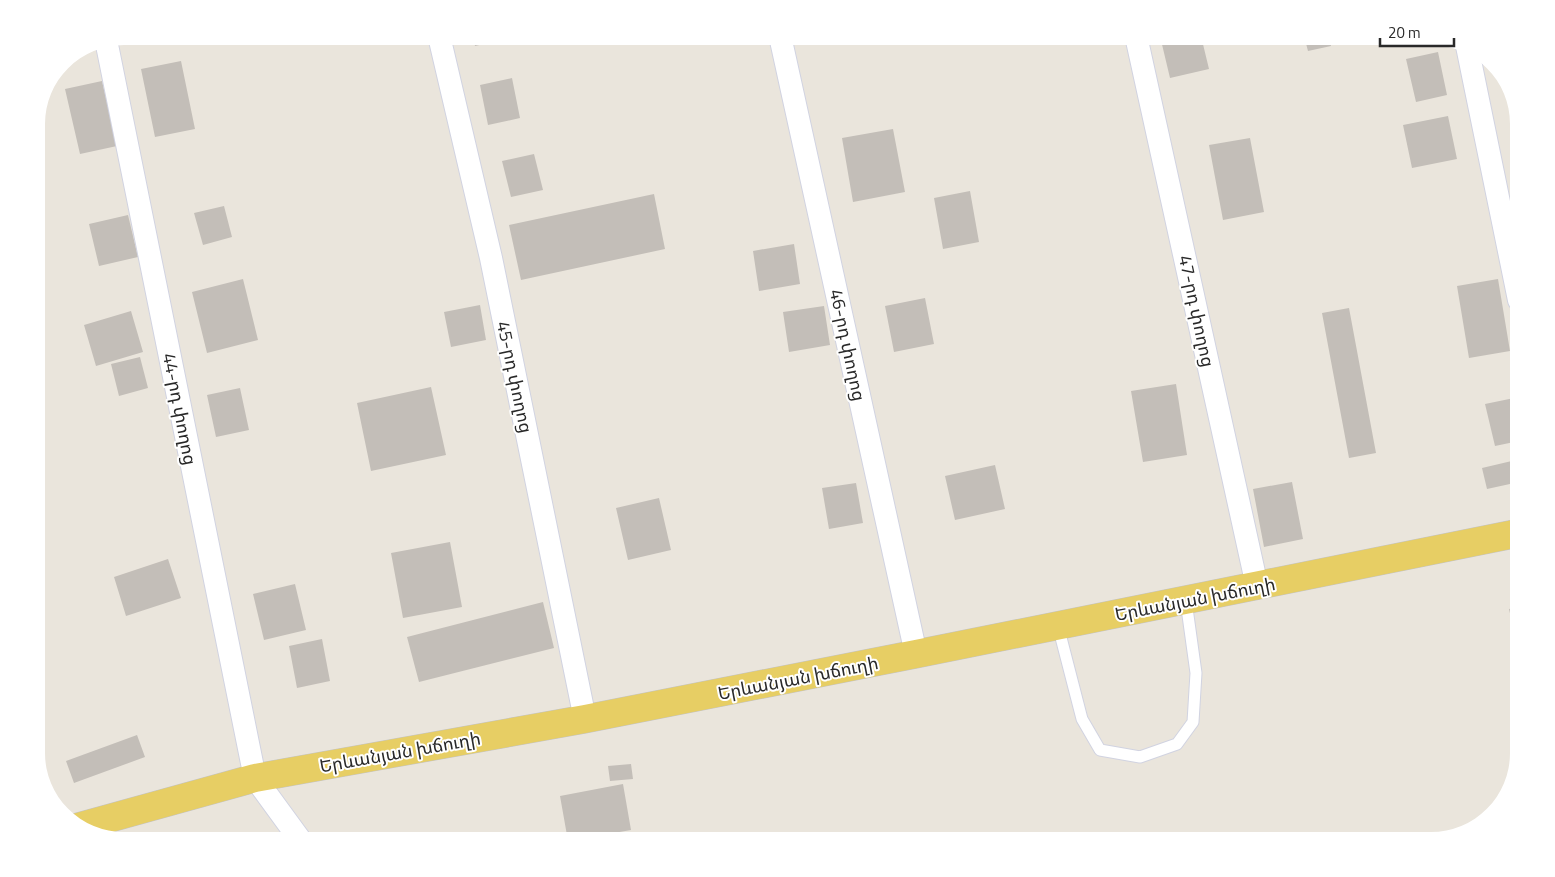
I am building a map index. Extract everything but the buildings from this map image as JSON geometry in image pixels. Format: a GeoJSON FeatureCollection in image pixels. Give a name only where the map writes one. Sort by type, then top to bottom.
{"type":"FeatureCollection","features":[{"type":"Feature","properties":{"kind":"main road","name":"Երևանյան խճուղի"},"geometry":{"type":"LineString","coordinates":[[90,824],[255,778],[585,719],[1186,601],[1510,535]]}},
{"type":"Feature","properties":{"kind":"street","name":"45-րդ փողոց"},"geometry":{"type":"LineString","coordinates":[[441,45],[491,258],[585,719]]}},
{"type":"Feature","properties":{"kind":"street","name":"46-րդ փողոց"},"geometry":{"type":"LineString","coordinates":[[782,45],[916,654]]}},
{"type":"Feature","properties":{"kind":"street","name":"47-րդ փողոց"},"geometry":{"type":"LineString","coordinates":[[1138,45],[1257,586]]}},
{"type":"Feature","properties":{"kind":"street","name":"44-րդ փողոց"},"geometry":{"type":"LineString","coordinates":[[107,47],[255,778]]}},
{"type":"Feature","properties":{"kind":"street"},"geometry":{"type":"LineString","coordinates":[[1469,55],[1510,256]]}},
{"type":"Feature","properties":{"kind":"street"},"geometry":{"type":"LineString","coordinates":[[255,778],[295,832]]}},
{"type":"Feature","properties":{"kind":"lane"},"geometry":{"type":"LineString","coordinates":[[1058,626],[1082,718],[1100,750],[1140,758],[1177,744],[1193,722],[1196,673],[1186,601]]}}]}
